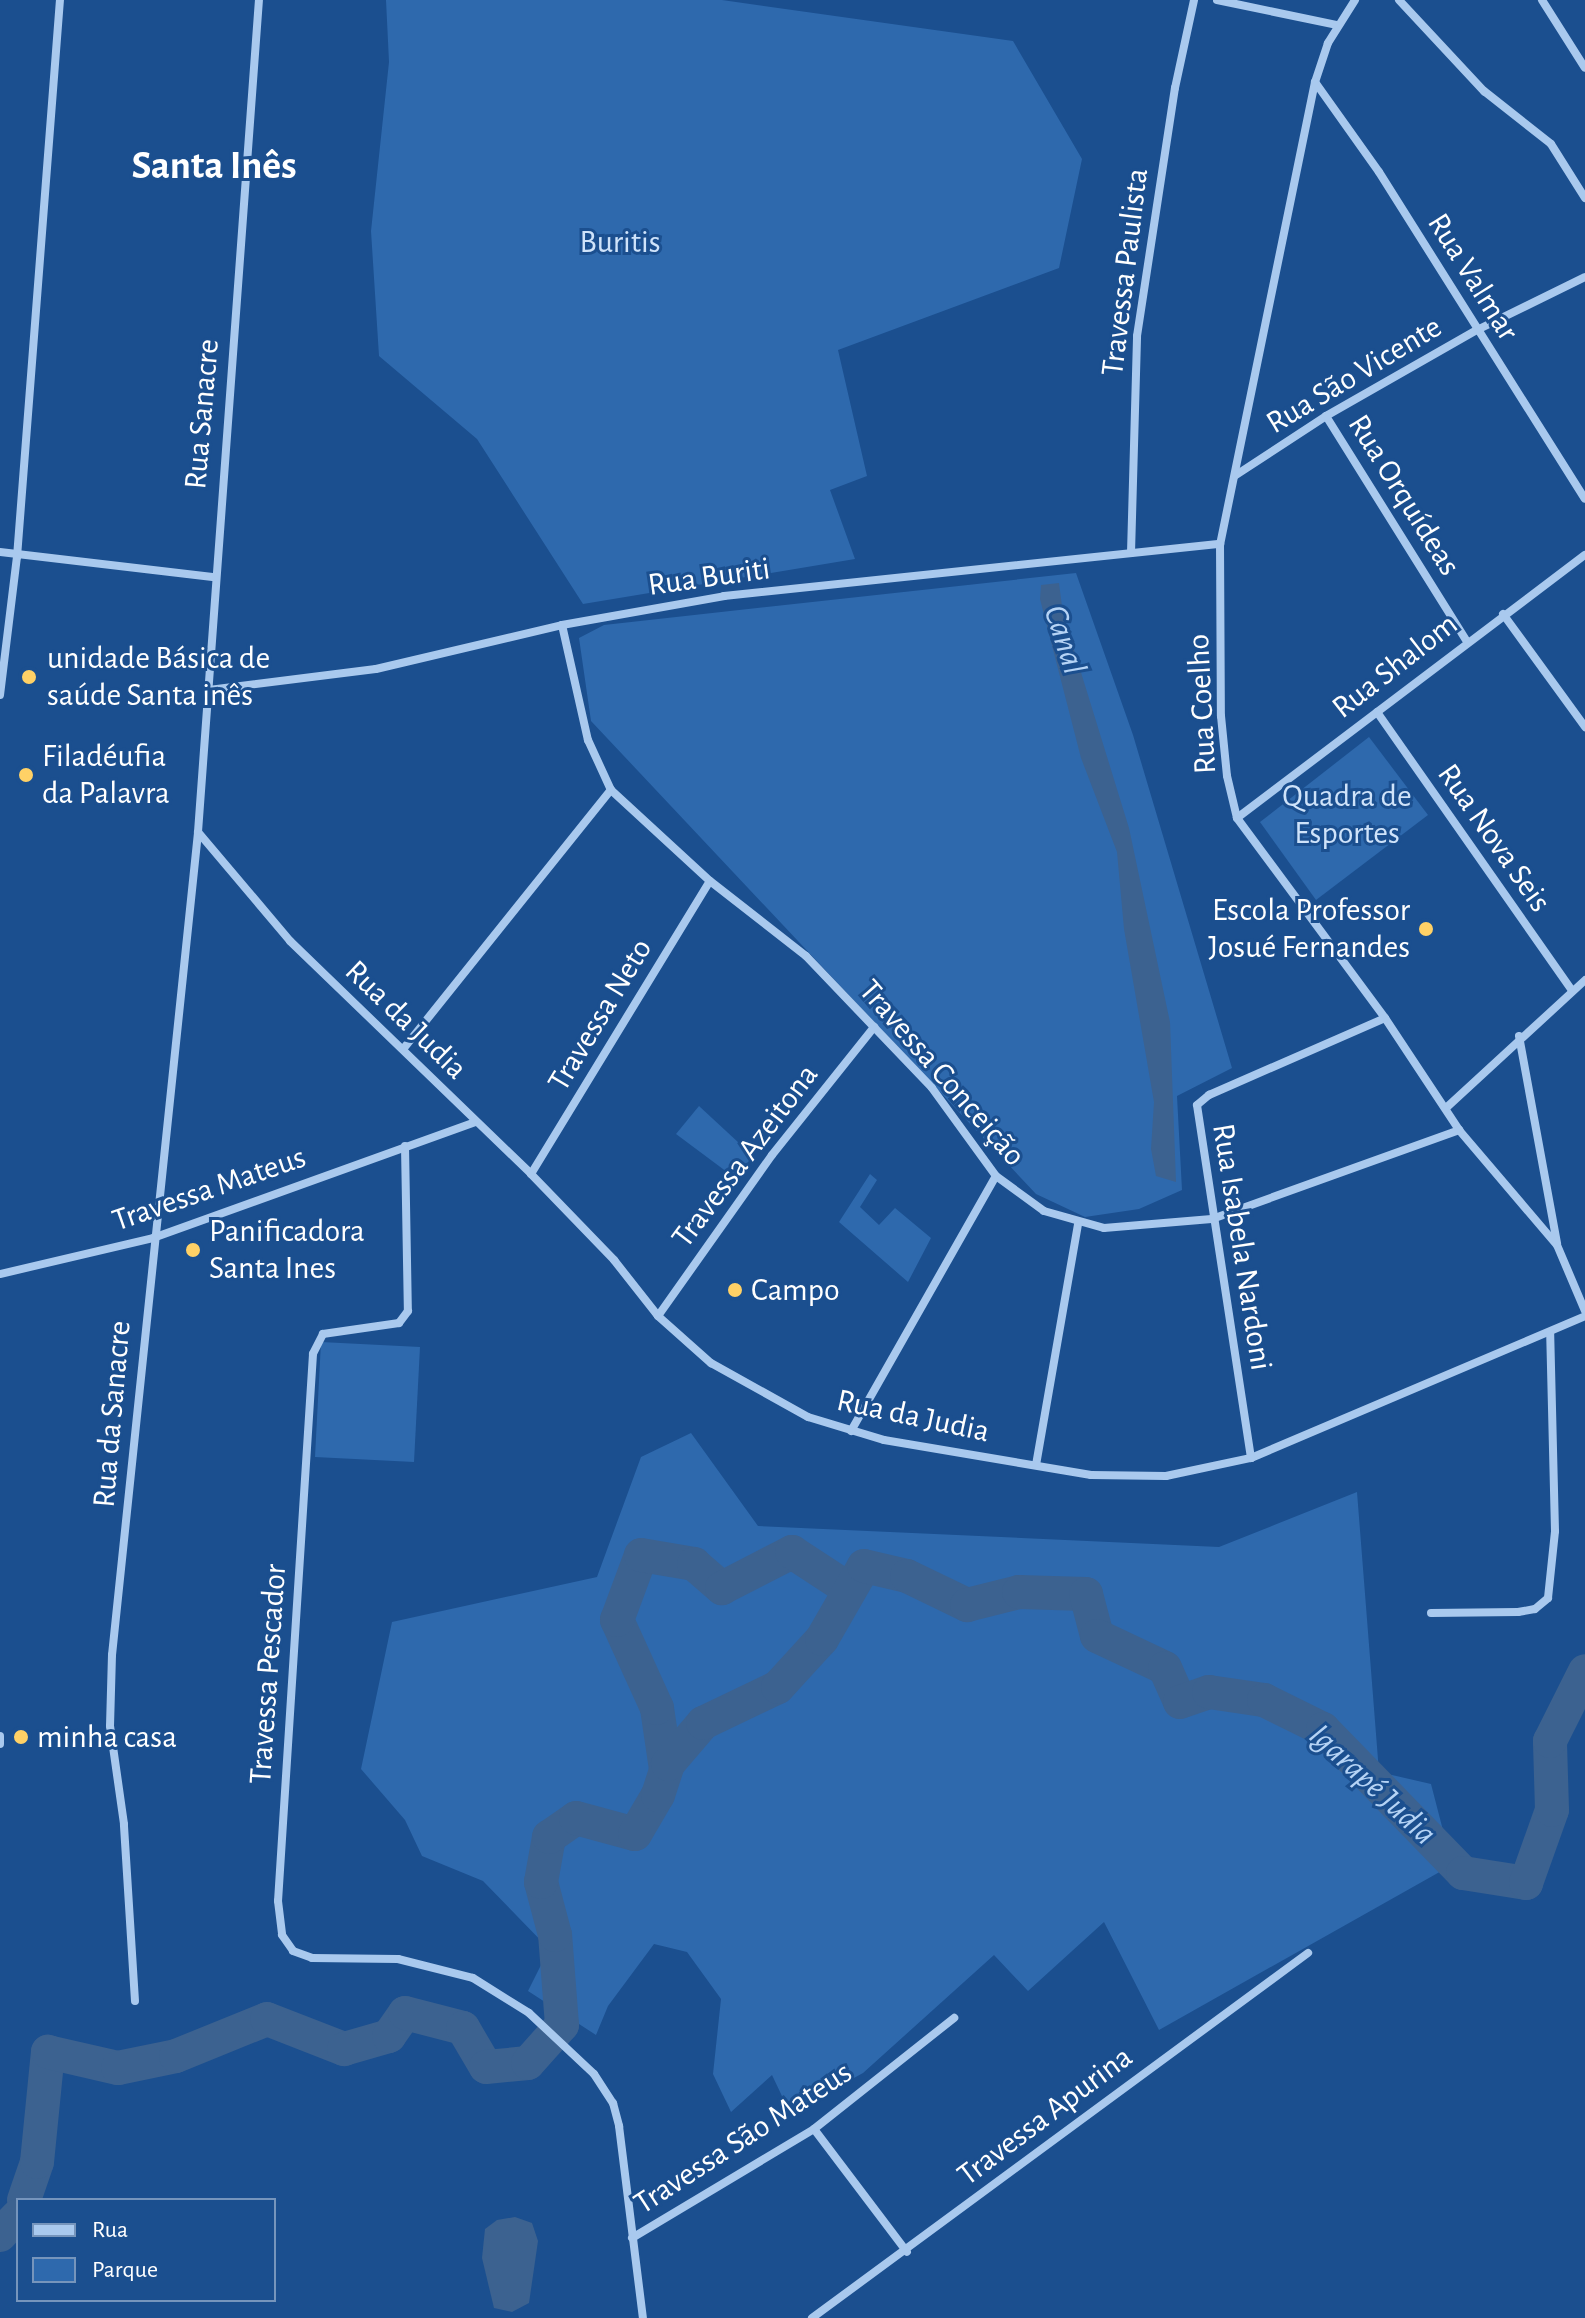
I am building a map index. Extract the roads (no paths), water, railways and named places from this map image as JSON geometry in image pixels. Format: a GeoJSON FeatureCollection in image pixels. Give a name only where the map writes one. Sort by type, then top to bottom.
{"type":"FeatureCollection","features":[{"type":"Feature","properties":{"kind":"street"},"geometry":{"type":"LineString","coordinates":[[0,695],[17,557],[60,0]]}},
{"type":"Feature","properties":{"kind":"street","name":"Rua Sanacre"},"geometry":{"type":"LineString","coordinates":[[198,832],[209,690],[213,577],[259,0]]}},
{"type":"Feature","properties":{"kind":"street","name":"Travessa Paulista"},"geometry":{"type":"LineString","coordinates":[[1131,553],[1137,336],[1173,102],[1194,0]]}},
{"type":"Feature","properties":{"kind":"street"},"geometry":{"type":"LineString","coordinates":[[1217,0],[1337,25]]}},
{"type":"Feature","properties":{"kind":"street","name":"Rua Coelho"},"geometry":{"type":"LineString","coordinates":[[1355,0],[1337,25],[1315,82],[1220,544],[1222,746],[1237,818],[1385,1018],[1459,1130],[1557,1245],[1585,1314]]}},
{"type":"Feature","properties":{"kind":"street"},"geometry":{"type":"LineString","coordinates":[[1399,0],[1484,91],[1551,144],[1585,198]]}},
{"type":"Feature","properties":{"kind":"street"},"geometry":{"type":"LineString","coordinates":[[1542,0],[1585,68]]}},
{"type":"Feature","properties":{"kind":"street","name":"Rua Valmar"},"geometry":{"type":"LineString","coordinates":[[1315,82],[1585,499]]}},
{"type":"Feature","properties":{"kind":"street","name":"Rua São Vicente"},"geometry":{"type":"LineString","coordinates":[[1236,475],[1326,416],[1477,330],[1585,277]]}},
{"type":"Feature","properties":{"kind":"street","name":"Rua Orquídeas"},"geometry":{"type":"LineString","coordinates":[[1326,416],[1466,640]]}},
{"type":"Feature","properties":{"kind":"street","name":"Rua Buriti"},"geometry":{"type":"LineString","coordinates":[[209,690],[376,669],[562,625],[724,596],[1220,544]]}},
{"type":"Feature","properties":{"kind":"street"},"geometry":{"type":"LineString","coordinates":[[0,552],[17,557],[213,577]]}},
{"type":"Feature","properties":{"kind":"street","name":"Rua Shalom"},"geometry":{"type":"LineString","coordinates":[[1237,818],[1466,640],[1585,555]]}},
{"type":"Feature","properties":{"kind":"street"},"geometry":{"type":"LineString","coordinates":[[1503,614],[1585,727]]}},
{"type":"Feature","properties":{"kind":"street","name":"Travessa Conceição"},"geometry":{"type":"LineString","coordinates":[[562,625],[588,740],[611,790],[710,881],[806,956],[932,1088],[996,1176],[1044,1211],[1078,1224],[1141,1228],[1212,1219],[1459,1130]]}},
{"type":"Feature","properties":{"kind":"street","name":"Rua Nova Seis"},"geometry":{"type":"LineString","coordinates":[[1377,712],[1572,991]]}},
{"type":"Feature","properties":{"kind":"street"},"geometry":{"type":"LineString","coordinates":[[404,1048],[611,790]]}},
{"type":"Feature","properties":{"kind":"street","name":"Rua da Judia"},"geometry":{"type":"LineString","coordinates":[[198,832],[290,941],[531,1174],[614,1260],[658,1316],[711,1363],[761,1394],[851,1431],[1132,1479],[1251,1458],[1430,1379],[1550,1332],[1585,1314]]}},
{"type":"Feature","properties":{"kind":"street","name":"Rua da Sanacre"},"geometry":{"type":"LineString","coordinates":[[135,2001],[124,1824],[110,1726],[112,1655],[153,1238],[198,832]]}},
{"type":"Feature","properties":{"kind":"street","name":"Travessa Neto"},"geometry":{"type":"LineString","coordinates":[[531,1174],[710,881]]}},
{"type":"Feature","properties":{"kind":"street"},"geometry":{"type":"LineString","coordinates":[[1446,1108],[1519,1036],[1585,980]]}},
{"type":"Feature","properties":{"kind":"street","name":"Rua Isabela Nardoni"},"geometry":{"type":"LineString","coordinates":[[1251,1458],[1197,1122],[1202,1099],[1385,1018]]}},
{"type":"Feature","properties":{"kind":"street","name":"Travessa Azeitona"},"geometry":{"type":"LineString","coordinates":[[658,1316],[772,1155],[874,1027]]}},
{"type":"Feature","properties":{"kind":"street"},"geometry":{"type":"LineString","coordinates":[[1519,1036],[1557,1245]]}},
{"type":"Feature","properties":{"kind":"street","name":"Travessa Mateus"},"geometry":{"type":"LineString","coordinates":[[0,1274],[153,1238],[475,1122]]}},
{"type":"Feature","properties":{"kind":"street","name":"Travessa Pescador"},"geometry":{"type":"LineString","coordinates":[[405,1146],[408,1311],[399,1323],[323,1334],[313,1354],[282,1840],[282,1935],[293,1951],[312,1958],[398,1959],[452,1970],[529,2013],[582,2062],[613,2103],[643,2318]]}},
{"type":"Feature","properties":{"kind":"street"},"geometry":{"type":"LineString","coordinates":[[851,1431],[996,1176]]}},
{"type":"Feature","properties":{"kind":"street"},"geometry":{"type":"LineString","coordinates":[[1036,1465],[1078,1224]]}},
{"type":"Feature","properties":{"kind":"street"},"geometry":{"type":"LineString","coordinates":[[1431,1613],[1518,1612],[1535,1609],[1548,1598],[1555,1531],[1550,1332]]}},
{"type":"Feature","properties":{"kind":"street"},"geometry":{"type":"LineString","coordinates":[[0,1736],[0,1744]]}},
{"type":"Feature","properties":{"kind":"street","name":"Travessa Apurina"},"geometry":{"type":"LineString","coordinates":[[812,2318],[907,2252],[1137,2074],[1308,1953]]}},
{"type":"Feature","properties":{"kind":"street","name":"Travessa São Mateus"},"geometry":{"type":"LineString","coordinates":[[632,2238],[814,2129],[954,2018]]}},
{"type":"Feature","properties":{"kind":"street"},"geometry":{"type":"LineString","coordinates":[[814,2129],[907,2252]]}},
{"type":"Feature","properties":{"kind":"water","name":"Canal"},"geometry":{"type":"Polygon","coordinates":[[[1059,583],[1063,614],[1129,828],[1170,1022],[1176,1182],[1156,1176],[1151,1149],[1154,1102],[1124,929],[1117,852],[1081,758],[1040,599],[1041,585],[1059,583]]]}},
{"type":"Feature","properties":{"kind":"water"},"geometry":{"type":"Polygon","coordinates":[[[515,2217],[532,2223],[538,2241],[529,2303],[512,2312],[494,2308],[482,2258],[485,2229],[497,2220],[515,2217]]]}},
{"type":"Feature","properties":{"kind":"waterway"},"geometry":{"type":"LineString","coordinates":[[666,1769],[657,1708],[617,1620],[641,1555],[694,1564],[722,1588],[792,1552],[850,1590]]}},
{"type":"Feature","properties":{"kind":"waterway","name":"Igarapé Judia"},"geometry":{"type":"LineString","coordinates":[[25,2198],[37,2162],[48,2052],[118,2068],[176,2056],[267,2019],[344,2049],[389,2036],[405,2013],[463,2028],[486,2067],[528,2063],[562,2025],[555,1935],[541,1882],[549,1837],[576,1818],[635,1834],[658,1795],[668,1764],[703,1723],[778,1687],[822,1639],[864,1566],[907,1576],[967,1605],[1019,1592],[1086,1594],[1097,1636],[1165,1668],[1180,1702],[1209,1692],[1264,1700],[1323,1729],[1463,1873],[1526,1883],[1552,1810],[1550,1741],[1585,1671]]}},
{"type":"Feature","properties":{"kind":"waterway","name":"Igarapé Judia"},"geometry":{"type":"LineString","coordinates":[[0,2235],[16,2218]]}},
{"type":"Feature","properties":{"kind":"place","name":"unidade Básica de saúde Santa inês"},"geometry":{"type":"Point","coordinates":[29,677]}},
{"type":"Feature","properties":{"kind":"place","name":"Filadéufia da Palavra"},"geometry":{"type":"Point","coordinates":[26,775]}},
{"type":"Feature","properties":{"kind":"place","name":"Escola Professor Josué Fernandes"},"geometry":{"type":"Point","coordinates":[1426,929]}},
{"type":"Feature","properties":{"kind":"place","name":"Panificadora Santa Ines"},"geometry":{"type":"Point","coordinates":[193,1250]}},
{"type":"Feature","properties":{"kind":"place","name":"Campo"},"geometry":{"type":"Point","coordinates":[735,1290]}},
{"type":"Feature","properties":{"kind":"place","name":"minha casa"},"geometry":{"type":"Point","coordinates":[21,1737]}},
{"type":"Feature","properties":{"kind":"district","name":"Santa Inês"},"geometry":{"type":"Point","coordinates":[214,166]}},
{"type":"Feature","properties":{"kind":"park label","name":"Buritis"},"geometry":{"type":"Point","coordinates":[620,242]}},
{"type":"Feature","properties":{"kind":"park label","name":"Quadra de Esportes"},"geometry":{"type":"Point","coordinates":[1347,816]}}]}
